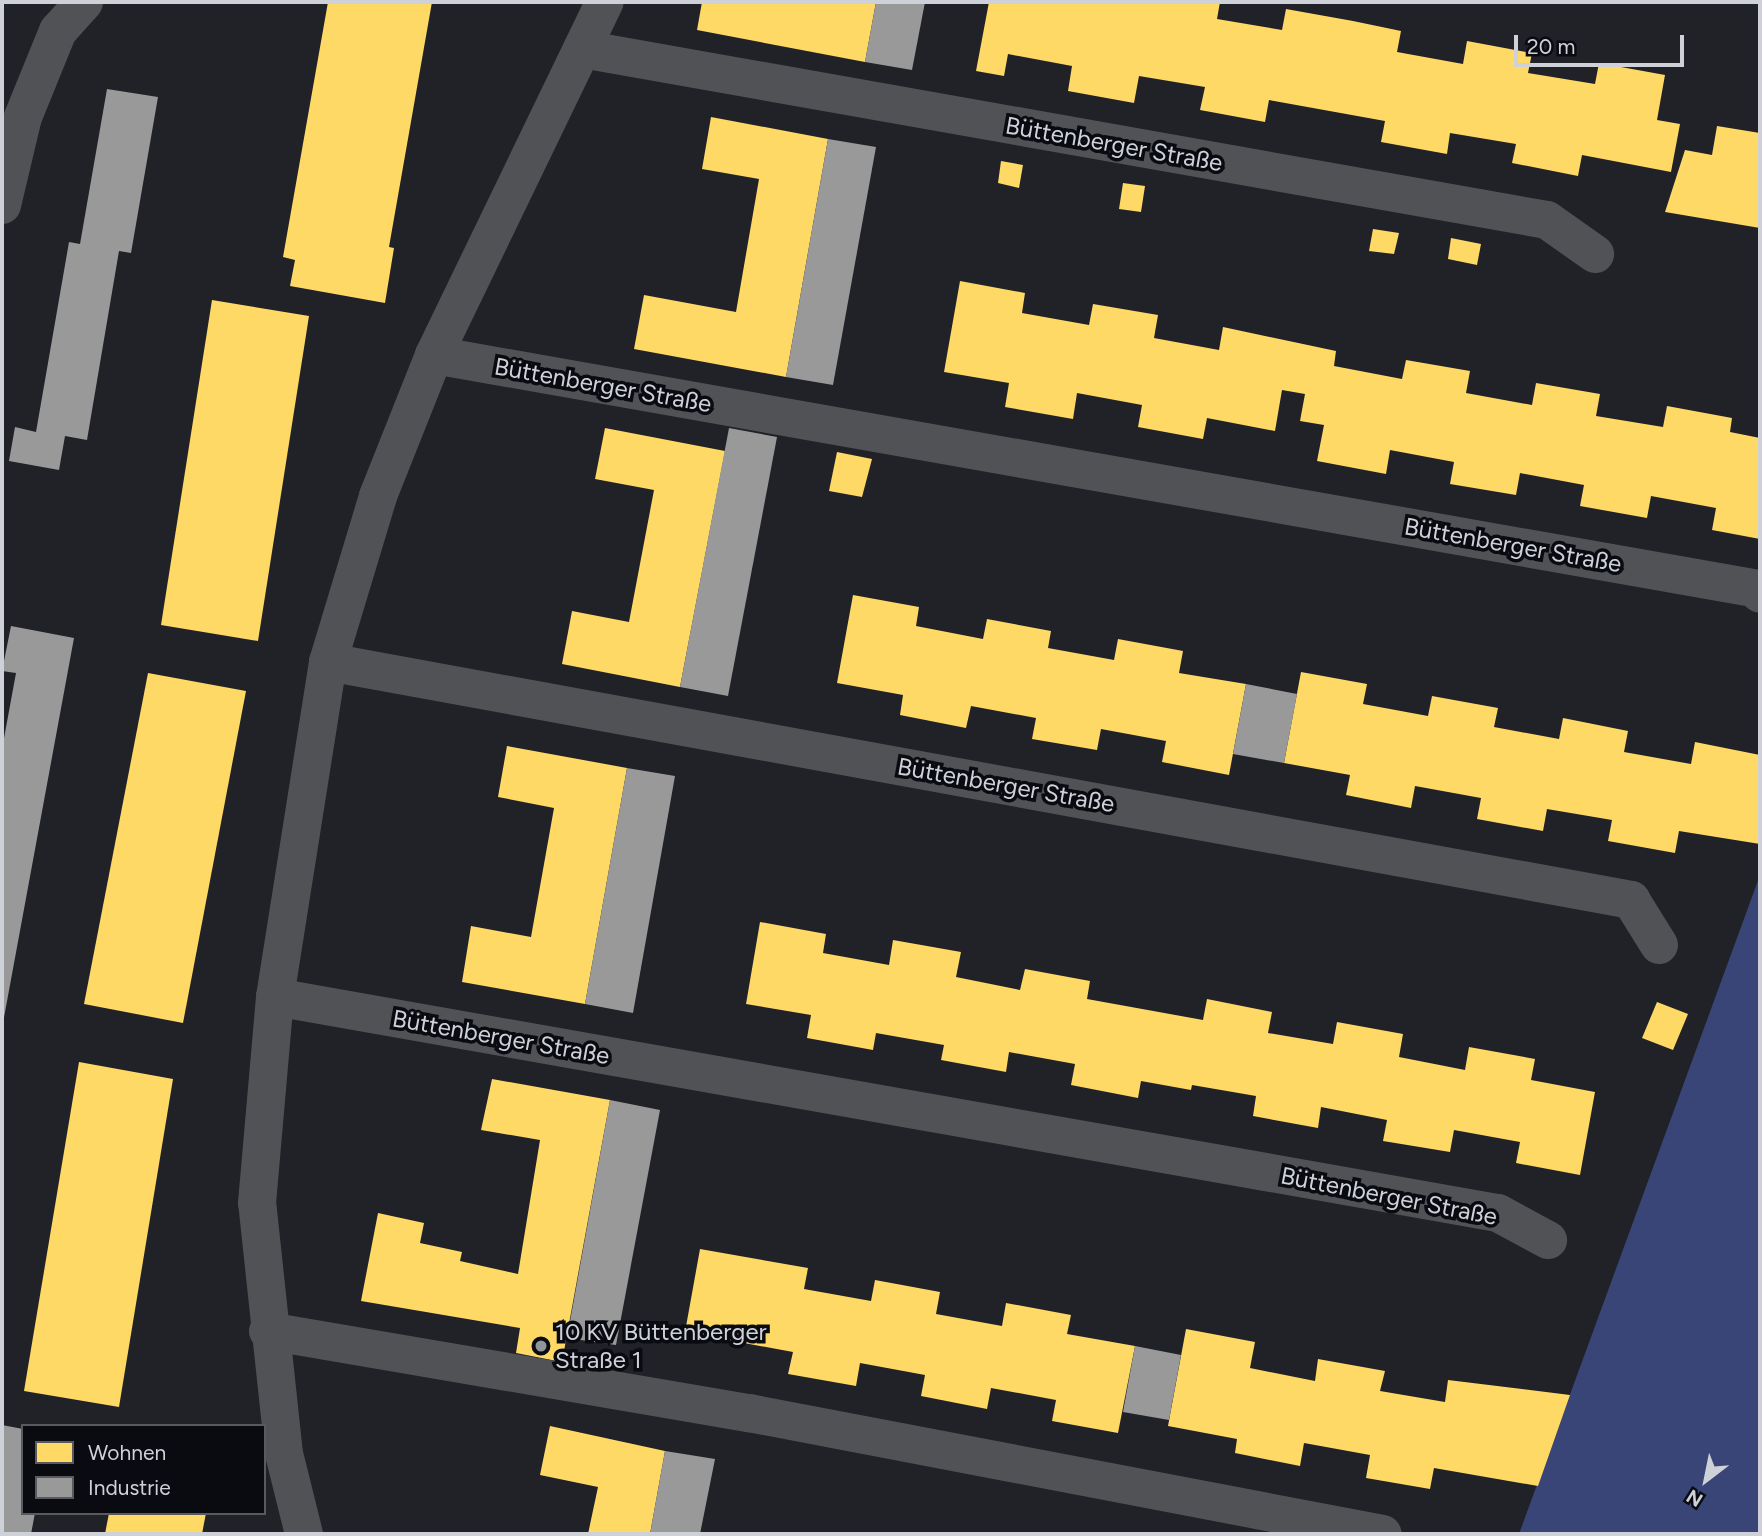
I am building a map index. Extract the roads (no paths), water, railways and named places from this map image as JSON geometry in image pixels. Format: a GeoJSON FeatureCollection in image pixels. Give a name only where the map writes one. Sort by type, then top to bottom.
{"type":"FeatureCollection","features":[{"type":"Feature","properties":{"kind":"street"},"geometry":{"type":"LineString","coordinates":[[2,205],[23,117],[58,31],[84,2]]}},
{"type":"Feature","properties":{"kind":"street"},"geometry":{"type":"LineString","coordinates":[[304,1534],[285,1454],[268,1331],[257,1203],[275,997],[328,662],[378,496],[435,355],[605,2]]}},
{"type":"Feature","properties":{"kind":"street","name":"Büttenberger Straße"},"geometry":{"type":"LineString","coordinates":[[582,50],[1547,220],[1595,254]]}},
{"type":"Feature","properties":{"kind":"street","name":"Büttenberger Straße"},"geometry":{"type":"LineString","coordinates":[[435,355],[1758,589],[1760,594]]}},
{"type":"Feature","properties":{"kind":"street","name":"Büttenberger Straße"},"geometry":{"type":"LineString","coordinates":[[328,662],[1631,900],[1659,945]]}},
{"type":"Feature","properties":{"kind":"street","name":"Büttenberger Straße"},"geometry":{"type":"LineString","coordinates":[[275,997],[1498,1213],[1548,1240]]}},
{"type":"Feature","properties":{"kind":"street"},"geometry":{"type":"LineString","coordinates":[[268,1331],[762,1415],[1383,1534]]}},
{"type":"Feature","properties":{"kind":"place","name":"10 KV Büttenberger Straße 1"},"geometry":{"type":"Point","coordinates":[541,1346]}}]}
